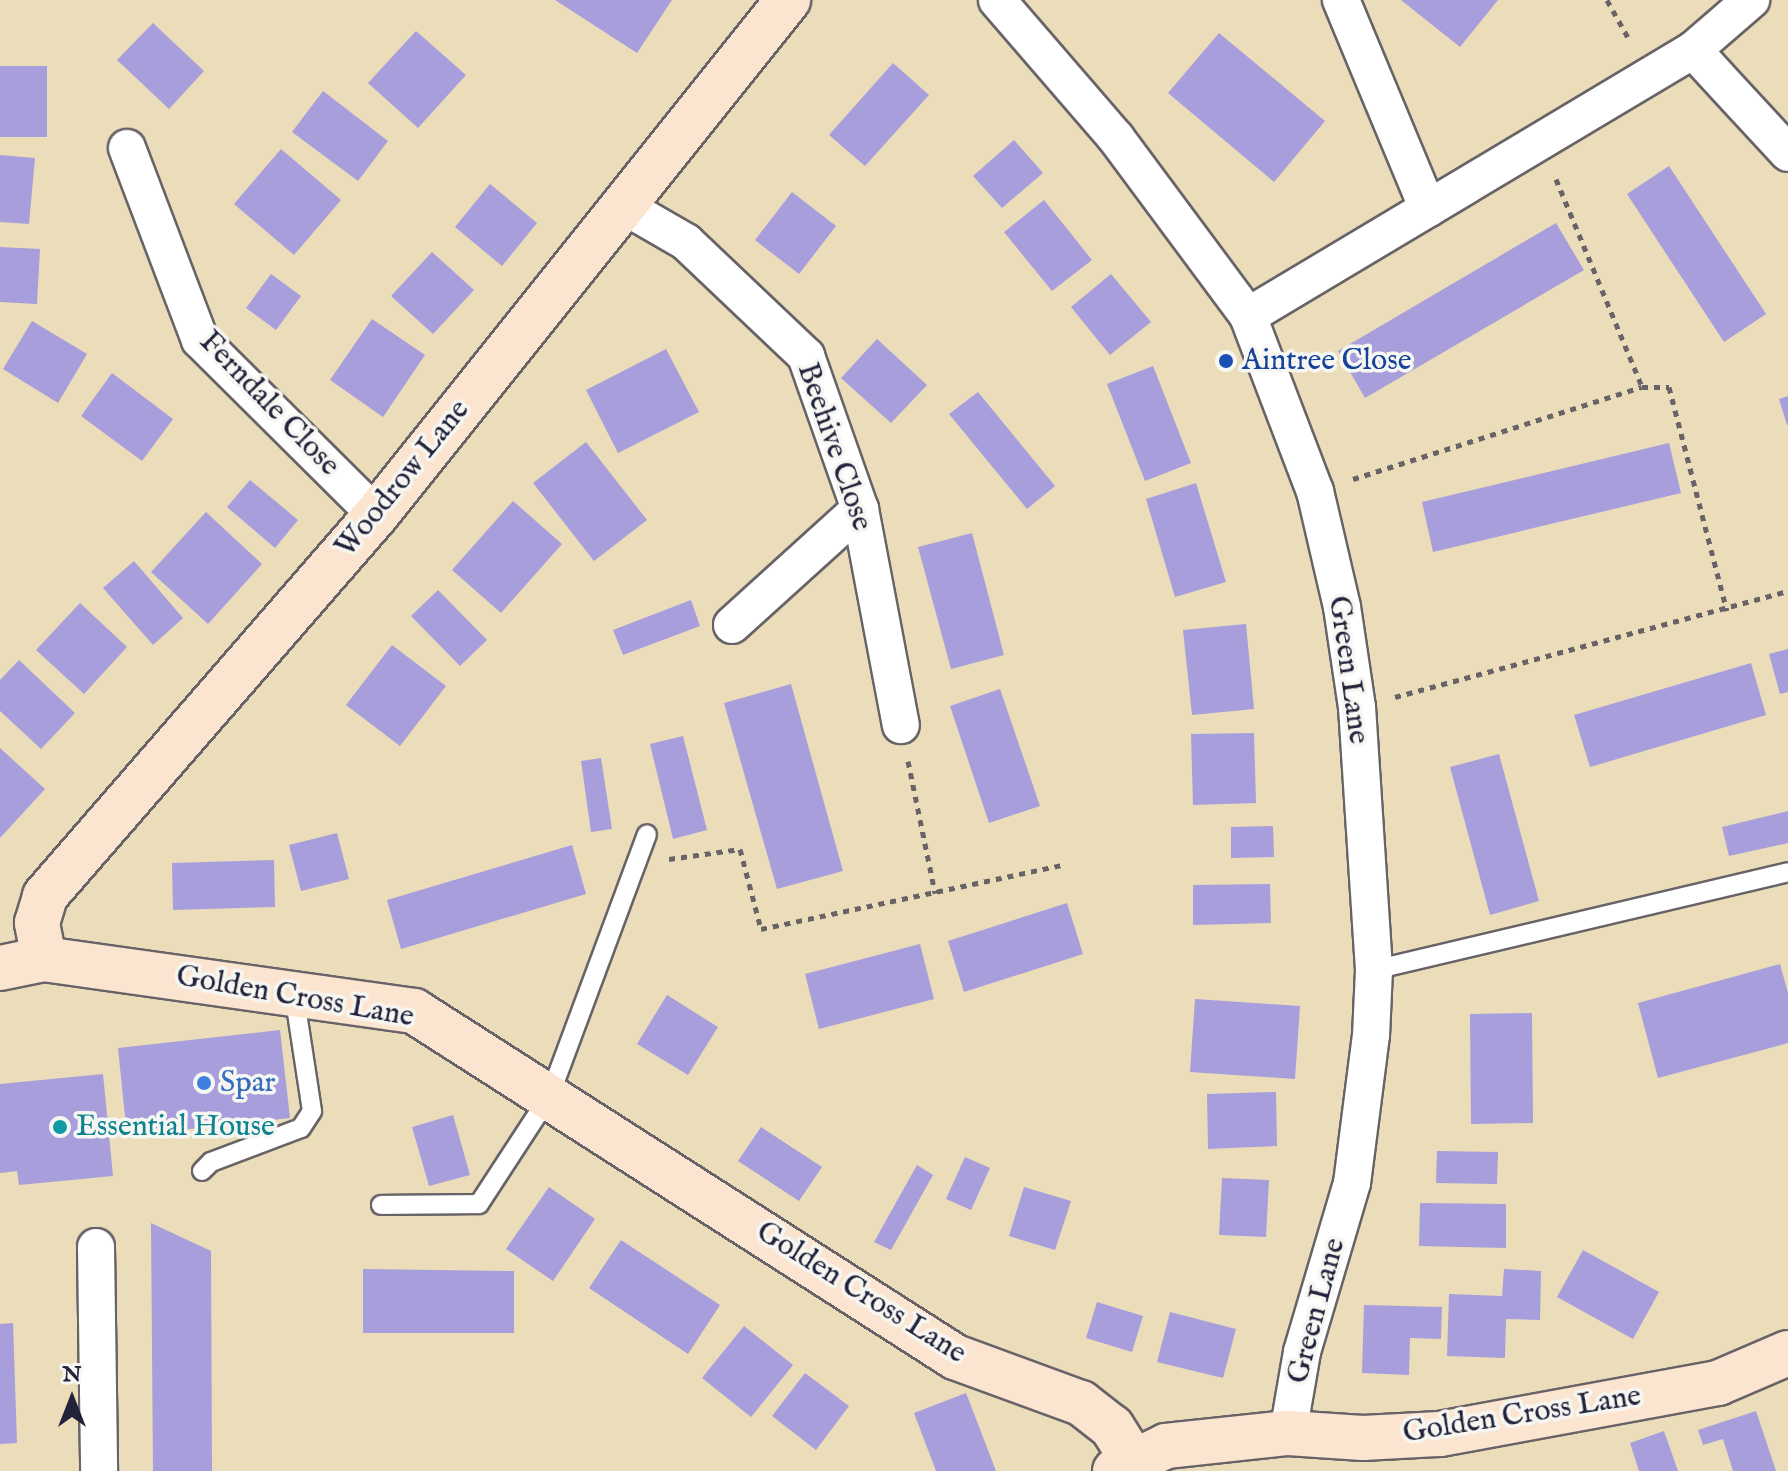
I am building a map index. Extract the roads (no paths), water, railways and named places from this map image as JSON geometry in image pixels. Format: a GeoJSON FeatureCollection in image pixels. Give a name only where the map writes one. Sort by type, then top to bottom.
{"type":"FeatureCollection","features":[{"type":"Feature","properties":{"kind":"street","name":"Woodrow Lane"},"geometry":{"type":"LineString","coordinates":[[44,959],[37,923],[45,896],[376,515],[788,0]]}},
{"type":"Feature","properties":{"kind":"street","name":"Green Lane"},"geometry":{"type":"LineString","coordinates":[[997,0],[1116,138],[1248,316],[1315,491],[1342,607],[1357,707],[1374,970],[1352,1183],[1302,1352],[1288,1433]]}},
{"type":"Feature","properties":{"kind":"street"},"geometry":{"type":"LineString","coordinates":[[1341,0],[1428,209]]}},
{"type":"Feature","properties":{"kind":"street"},"geometry":{"type":"LineString","coordinates":[[1248,316],[1541,144],[1648,73],[1693,50],[1751,0]]}},
{"type":"Feature","properties":{"kind":"street"},"geometry":{"type":"LineString","coordinates":[[1693,50],[1788,153]]}},
{"type":"Feature","properties":{"kind":"street","name":"Ferndale Close"},"geometry":{"type":"LineString","coordinates":[[127,148],[200,340],[376,515]]}},
{"type":"Feature","properties":{"kind":"street","name":"Beehive Close"},"geometry":{"type":"LineString","coordinates":[[622,205],[686,242],[806,356],[860,509],[901,725]]}},
{"type":"Feature","properties":{"kind":"street"},"geometry":{"type":"LineString","coordinates":[[732,625],[860,509]]}},
{"type":"Feature","properties":{"kind":"street","name":"Golden Cross Lane"},"geometry":{"type":"LineString","coordinates":[[0,968],[44,959],[294,991],[414,1011],[550,1095],[955,1357],[1081,1403],[1112,1427],[1123,1465],[1166,1446],[1288,1433],[1363,1438],[1440,1434],[1718,1383],[1788,1353]]}},
{"type":"Feature","properties":{"kind":"street"},"geometry":{"type":"LineString","coordinates":[[96,1247],[99,1471]]}},
{"type":"Feature","properties":{"kind":"lane"},"geometry":{"type":"LineString","coordinates":[[381,1205],[479,1204],[550,1095],[647,834]]}},
{"type":"Feature","properties":{"kind":"lane"},"geometry":{"type":"LineString","coordinates":[[1374,970],[1788,872]]}},
{"type":"Feature","properties":{"kind":"lane"},"geometry":{"type":"LineString","coordinates":[[202,1171],[211,1162],[301,1128],[312,1111],[294,991]]}},
{"type":"Feature","properties":{"kind":"place","name":"Aintree Close"},"geometry":{"type":"Point","coordinates":[1226,361]}},
{"type":"Feature","properties":{"kind":"place","name":"Spar"},"geometry":{"type":"Point","coordinates":[204,1083]}},
{"type":"Feature","properties":{"kind":"place","name":"Essential House"},"geometry":{"type":"Point","coordinates":[60,1127]}}]}
